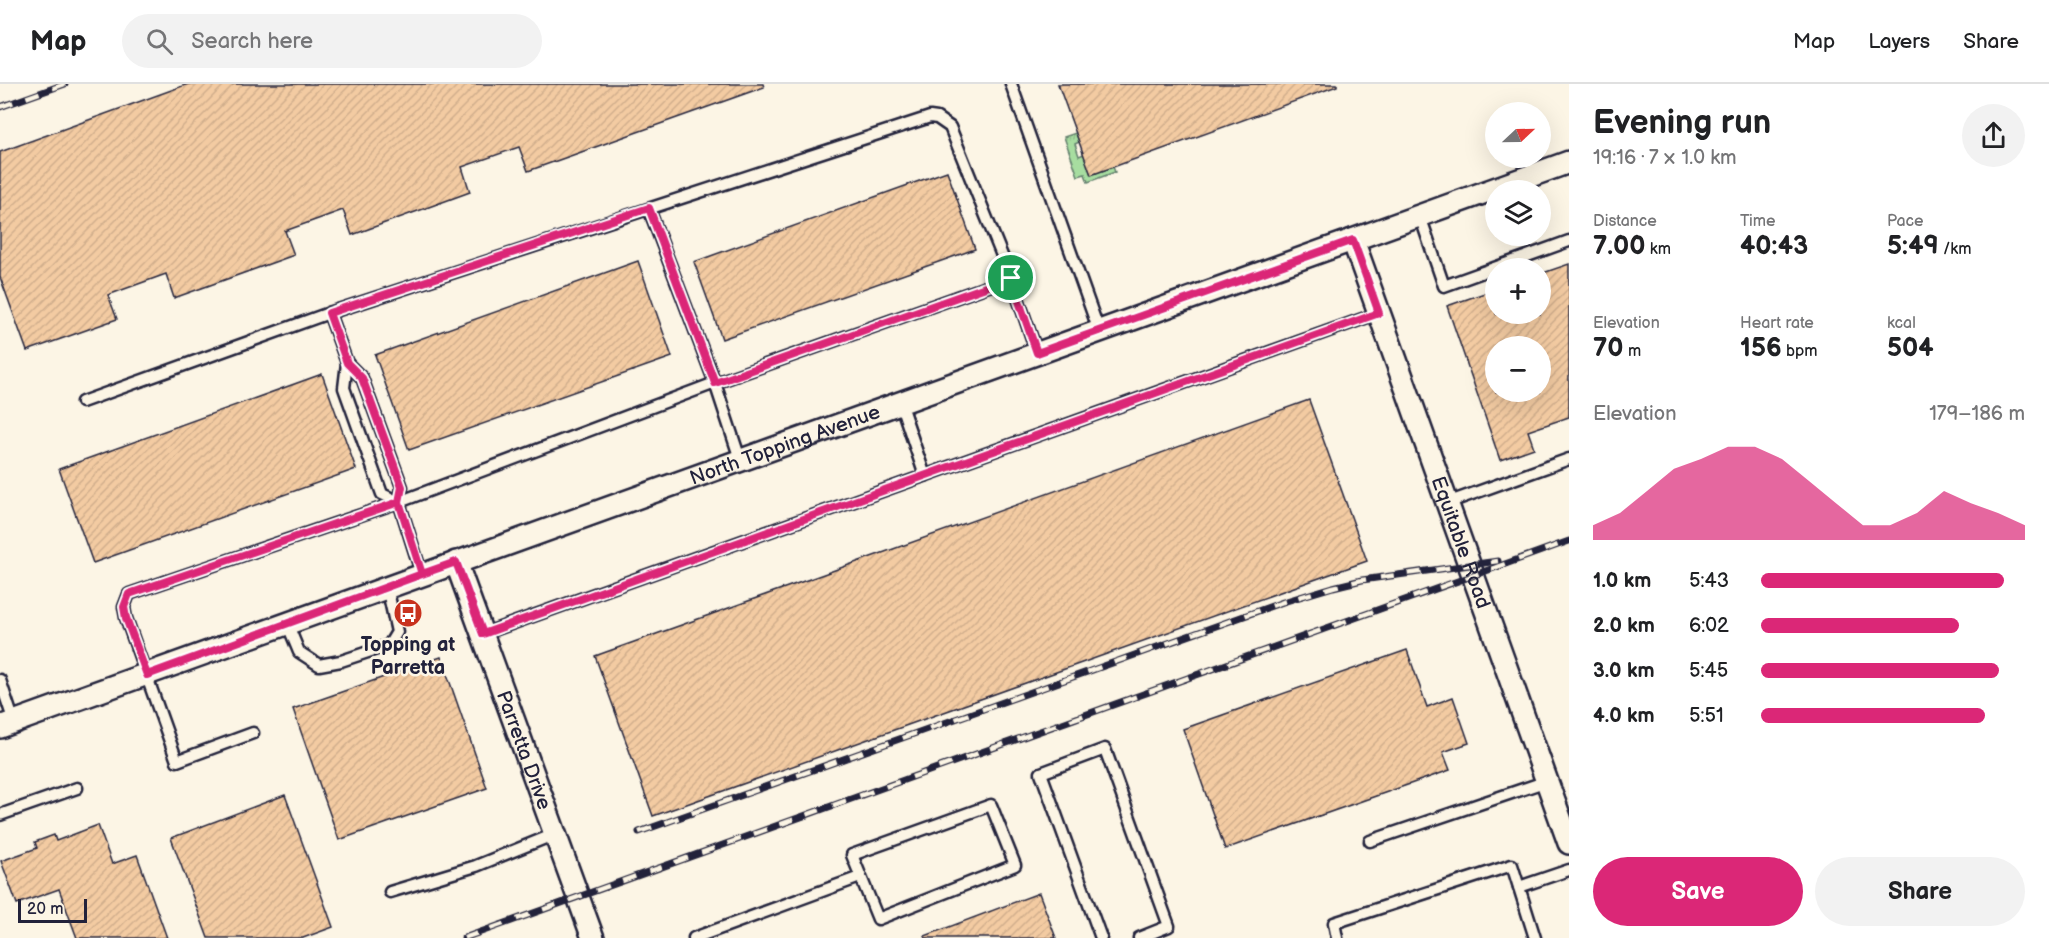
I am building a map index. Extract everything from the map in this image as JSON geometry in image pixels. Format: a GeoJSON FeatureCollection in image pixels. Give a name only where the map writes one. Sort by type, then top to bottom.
{"type":"FeatureCollection","features":[{"type":"Feature","properties":{"kind":"street","name":"North Topping Avenue"},"geometry":{"type":"LineString","coordinates":[[7,724],[1569,162]]}},
{"type":"Feature","properties":{"kind":"street","name":"Equitable Road"},"geometry":{"type":"LineString","coordinates":[[1353,240],[1569,843]]}},
{"type":"Feature","properties":{"kind":"street","name":"Parretta Drive"},"geometry":{"type":"LineString","coordinates":[[456,562],[593,938]]}},
{"type":"Feature","properties":{"kind":"lane"},"geometry":{"type":"LineString","coordinates":[[1011,84],[1099,331]]}},
{"type":"Feature","properties":{"kind":"lane"},"geometry":{"type":"LineString","coordinates":[[82,402],[329,313],[930,117],[937,118],[950,126],[1011,278],[1037,353]]}},
{"type":"Feature","properties":{"kind":"lane"},"geometry":{"type":"LineString","coordinates":[[649,208],[715,383],[740,459]]}},
{"type":"Feature","properties":{"kind":"lane"},"geometry":{"type":"LineString","coordinates":[[1420,216],[1444,286],[1569,241]]}},
{"type":"Feature","properties":{"kind":"lane"},"geometry":{"type":"LineString","coordinates":[[253,733],[177,761],[126,618],[124,607],[129,594],[399,502],[715,383],[1011,278]]}},
{"type":"Feature","properties":{"kind":"lane"},"geometry":{"type":"LineString","coordinates":[[329,313],[347,363],[345,388],[382,494],[399,502]]}},
{"type":"Feature","properties":{"kind":"lane"},"geometry":{"type":"LineString","coordinates":[[483,634],[1379,313]]}},
{"type":"Feature","properties":{"kind":"lane"},"geometry":{"type":"LineString","coordinates":[[347,363],[362,378],[402,487],[399,502],[422,574]]}},
{"type":"Feature","properties":{"kind":"lane"},"geometry":{"type":"LineString","coordinates":[[900,402],[926,476]]}},
{"type":"Feature","properties":{"kind":"lane"},"geometry":{"type":"LineString","coordinates":[[1448,503],[1569,459]]}},
{"type":"Feature","properties":{"kind":"lane"},"geometry":{"type":"LineString","coordinates":[[287,623],[299,652],[319,664],[340,661],[389,645],[397,632],[387,587]]}},
{"type":"Feature","properties":{"kind":"lane"},"geometry":{"type":"LineString","coordinates":[[0,680],[7,724]]}},
{"type":"Feature","properties":{"kind":"lane"},"geometry":{"type":"LineString","coordinates":[[1101,938],[1041,773],[1105,749],[1169,926],[1138,938]]}},
{"type":"Feature","properties":{"kind":"lane"},"geometry":{"type":"LineString","coordinates":[[1370,841],[1547,781]]}},
{"type":"Feature","properties":{"kind":"lane"},"geometry":{"type":"LineString","coordinates":[[0,815],[77,788]]}},
{"type":"Feature","properties":{"kind":"lane"},"geometry":{"type":"LineString","coordinates":[[991,805],[1015,865],[878,920],[860,877],[852,855],[991,805]]}},
{"type":"Feature","properties":{"kind":"lane"},"geometry":{"type":"LineString","coordinates":[[390,892],[476,866],[555,834]]}},
{"type":"Feature","properties":{"kind":"lane"},"geometry":{"type":"LineString","coordinates":[[1337,938],[1334,923],[1512,865],[1535,938]]}},
{"type":"Feature","properties":{"kind":"lane"},"geometry":{"type":"LineString","coordinates":[[1519,887],[1569,870]]}},
{"type":"Feature","properties":{"kind":"lane"},"geometry":{"type":"LineString","coordinates":[[694,938],[860,877]]}},
{"type":"Feature","properties":{"kind":"green space"},"geometry":{"type":"Polygon","coordinates":[[[1076,133],[1079,142],[1075,144],[1079,156],[1084,154],[1091,174],[1113,167],[1115,172],[1088,182],[1085,174],[1078,176],[1064,137],[1076,133]]]}},
{"type":"Feature","properties":{"kind":"building"},"geometry":{"type":"Polygon","coordinates":[[[188,84],[763,84],[764,87],[528,171],[519,147],[462,167],[470,192],[352,235],[343,210],[285,231],[294,255],[174,298],[166,274],[108,295],[117,319],[27,351],[0,277],[0,152],[188,84]]]}},
{"type":"Feature","properties":{"kind":"building"},"geometry":{"type":"Polygon","coordinates":[[[1058,84],[1337,84],[1337,86],[1091,175],[1058,84]]]}},
{"type":"Feature","properties":{"kind":"building"},"geometry":{"type":"Polygon","coordinates":[[[947,171],[975,249],[722,339],[694,262],[947,171]]]}},
{"type":"Feature","properties":{"kind":"building"},"geometry":{"type":"Polygon","coordinates":[[[638,261],[672,357],[409,450],[375,355],[638,261]]]}},
{"type":"Feature","properties":{"kind":"building"},"geometry":{"type":"Polygon","coordinates":[[[1569,264],[1569,417],[1528,431],[1534,448],[1500,460],[1447,306],[1485,293],[1485,324],[1551,324],[1551,270],[1569,264]]]}},
{"type":"Feature","properties":{"kind":"building"},"geometry":{"type":"Polygon","coordinates":[[[322,374],[356,469],[93,563],[59,469],[322,374]]]}},
{"type":"Feature","properties":{"kind":"building"},"geometry":{"type":"Polygon","coordinates":[[[1309,400],[1367,561],[653,816],[595,656],[1309,400]]]}},
{"type":"Feature","properties":{"kind":"building"},"geometry":{"type":"Polygon","coordinates":[[[1407,650],[1427,707],[1453,697],[1469,743],[1443,752],[1450,770],[1225,849],[1183,729],[1407,650]]]}},
{"type":"Feature","properties":{"kind":"building"},"geometry":{"type":"Polygon","coordinates":[[[441,657],[487,788],[339,840],[293,709],[441,657]]]}},
{"type":"Feature","properties":{"kind":"building"},"geometry":{"type":"Polygon","coordinates":[[[285,795],[333,927],[303,938],[208,938],[171,838],[285,795]]]}},
{"type":"Feature","properties":{"kind":"building"},"geometry":{"type":"Polygon","coordinates":[[[98,825],[112,864],[137,855],[167,938],[77,938],[59,889],[17,904],[1,861],[37,848],[35,842],[54,835],[56,841],[98,825]]]}},
{"type":"Feature","properties":{"kind":"building"},"geometry":{"type":"Polygon","coordinates":[[[1039,893],[1056,938],[925,938],[925,936],[1039,893]]]}},
{"type":"Feature","properties":{"kind":"railway"},"geometry":{"type":"LineString","coordinates":[[0,107],[65,84]]}},
{"type":"Feature","properties":{"kind":"railway"},"geometry":{"type":"LineString","coordinates":[[464,938],[1569,541]]}},
{"type":"Feature","properties":{"kind":"railway"},"geometry":{"type":"LineString","coordinates":[[639,832],[1283,602],[1362,580],[1498,561]]}},
{"type":"Feature","properties":{"kind":"place","name":"Topping at Parretta"},"geometry":{"type":"Point","coordinates":[408,613]}},
{"type":"Feature","properties":{"kind":"route"},"geometry":{"type":"LineString","coordinates":[[1011,278],[715,383],[649,208],[329,313],[347,363],[362,378],[402,487],[399,502],[422,574],[147,675],[126,618],[124,607],[129,594],[399,502],[422,574],[456,562],[483,634],[1379,313],[1353,240],[1037,353],[1011,278]]}}]}
